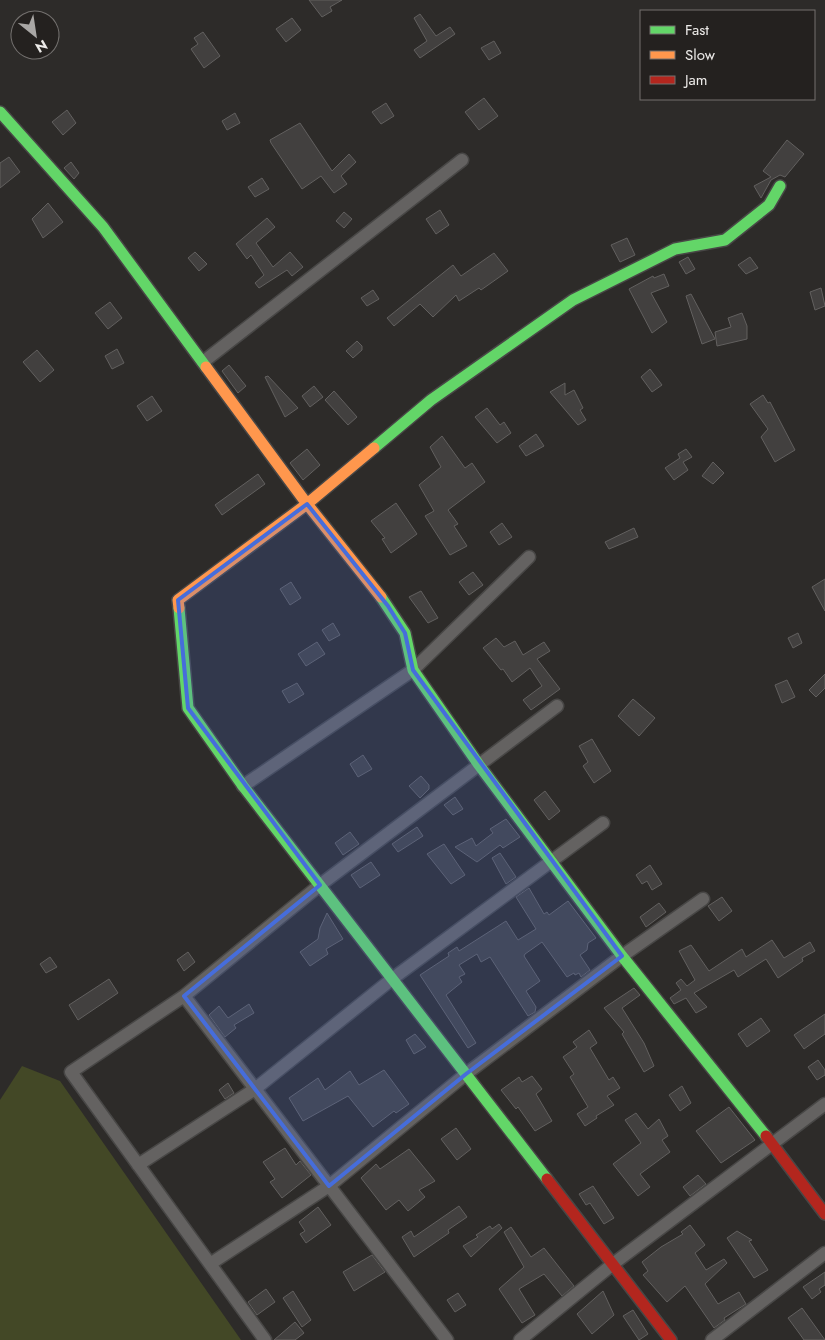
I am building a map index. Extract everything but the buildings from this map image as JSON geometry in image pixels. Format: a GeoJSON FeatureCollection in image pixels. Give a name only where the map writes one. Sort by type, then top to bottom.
{"type":"FeatureCollection","features":[{"type":"Feature","properties":{"kind":"street"},"geometry":{"type":"LineString","coordinates":[[0,112],[103,227],[307,504],[388,606],[404,633],[412,670],[479,765],[622,956],[825,1214]]}},
{"type":"Feature","properties":{"kind":"street"},"geometry":{"type":"LineString","coordinates":[[203,362],[462,160]]}},
{"type":"Feature","properties":{"kind":"street"},"geometry":{"type":"LineString","coordinates":[[671,1340],[243,786],[188,708],[178,600],[307,504],[431,400],[573,300],[675,249],[725,240],[768,205],[780,186]]}},
{"type":"Feature","properties":{"kind":"street"},"geometry":{"type":"LineString","coordinates":[[243,786],[412,670],[529,557]]}},
{"type":"Feature","properties":{"kind":"street"},"geometry":{"type":"LineString","coordinates":[[265,1340],[71,1072],[184,996],[320,885],[557,706]]}},
{"type":"Feature","properties":{"kind":"street"},"geometry":{"type":"LineString","coordinates":[[138,1165],[255,1089],[392,979],[603,823]]}},
{"type":"Feature","properties":{"kind":"street"},"geometry":{"type":"LineString","coordinates":[[210,1264],[329,1186],[466,1074],[622,956],[703,899]]}},
{"type":"Feature","properties":{"kind":"street"},"geometry":{"type":"LineString","coordinates":[[184,996],[447,1340]]}},
{"type":"Feature","properties":{"kind":"street"},"geometry":{"type":"LineString","coordinates":[[520,1340],[613,1264],[825,1104]]}},
{"type":"Feature","properties":{"kind":"street"},"geometry":{"type":"LineString","coordinates":[[712,1340],[825,1253]]}},
{"type":"Feature","properties":{"kind":"highlighted area"},"geometry":{"type":"Polygon","coordinates":[[[307,504],[388,606],[405,633],[413,670],[622,956],[466,1074],[329,1186],[184,996],[320,885],[188,708],[178,600],[307,504]]]}},
{"type":"Feature","properties":{"kind":"green space"},"geometry":{"type":"Polygon","coordinates":[[[22,1066],[60,1081],[241,1340],[0,1340],[0,1100],[22,1066]]]}},
{"type":"Feature","properties":{"kind":"traffic: fast"},"geometry":{"type":"LineString","coordinates":[[0,112],[103,227],[206,367]]}},
{"type":"Feature","properties":{"kind":"traffic: fast"},"geometry":{"type":"LineString","coordinates":[[374,448],[431,400],[573,300],[675,249],[725,240],[769,205],[780,186]]}},
{"type":"Feature","properties":{"kind":"traffic: fast"},"geometry":{"type":"LineString","coordinates":[[381,597],[405,633],[413,670],[479,765],[622,956],[766,1136]]}},
{"type":"Feature","properties":{"kind":"traffic: fast"},"geometry":{"type":"LineString","coordinates":[[179,608],[188,708],[243,786],[547,1179]]}},
{"type":"Feature","properties":{"kind":"traffic: slow"},"geometry":{"type":"LineString","coordinates":[[206,367],[307,504],[381,597]]}},
{"type":"Feature","properties":{"kind":"traffic: slow"},"geometry":{"type":"LineString","coordinates":[[179,608],[178,600],[307,504],[374,448]]}},
{"type":"Feature","properties":{"kind":"traffic: jam"},"geometry":{"type":"LineString","coordinates":[[766,1136],[825,1214]]}},
{"type":"Feature","properties":{"kind":"traffic: jam"},"geometry":{"type":"LineString","coordinates":[[547,1179],[671,1340]]}}]}
